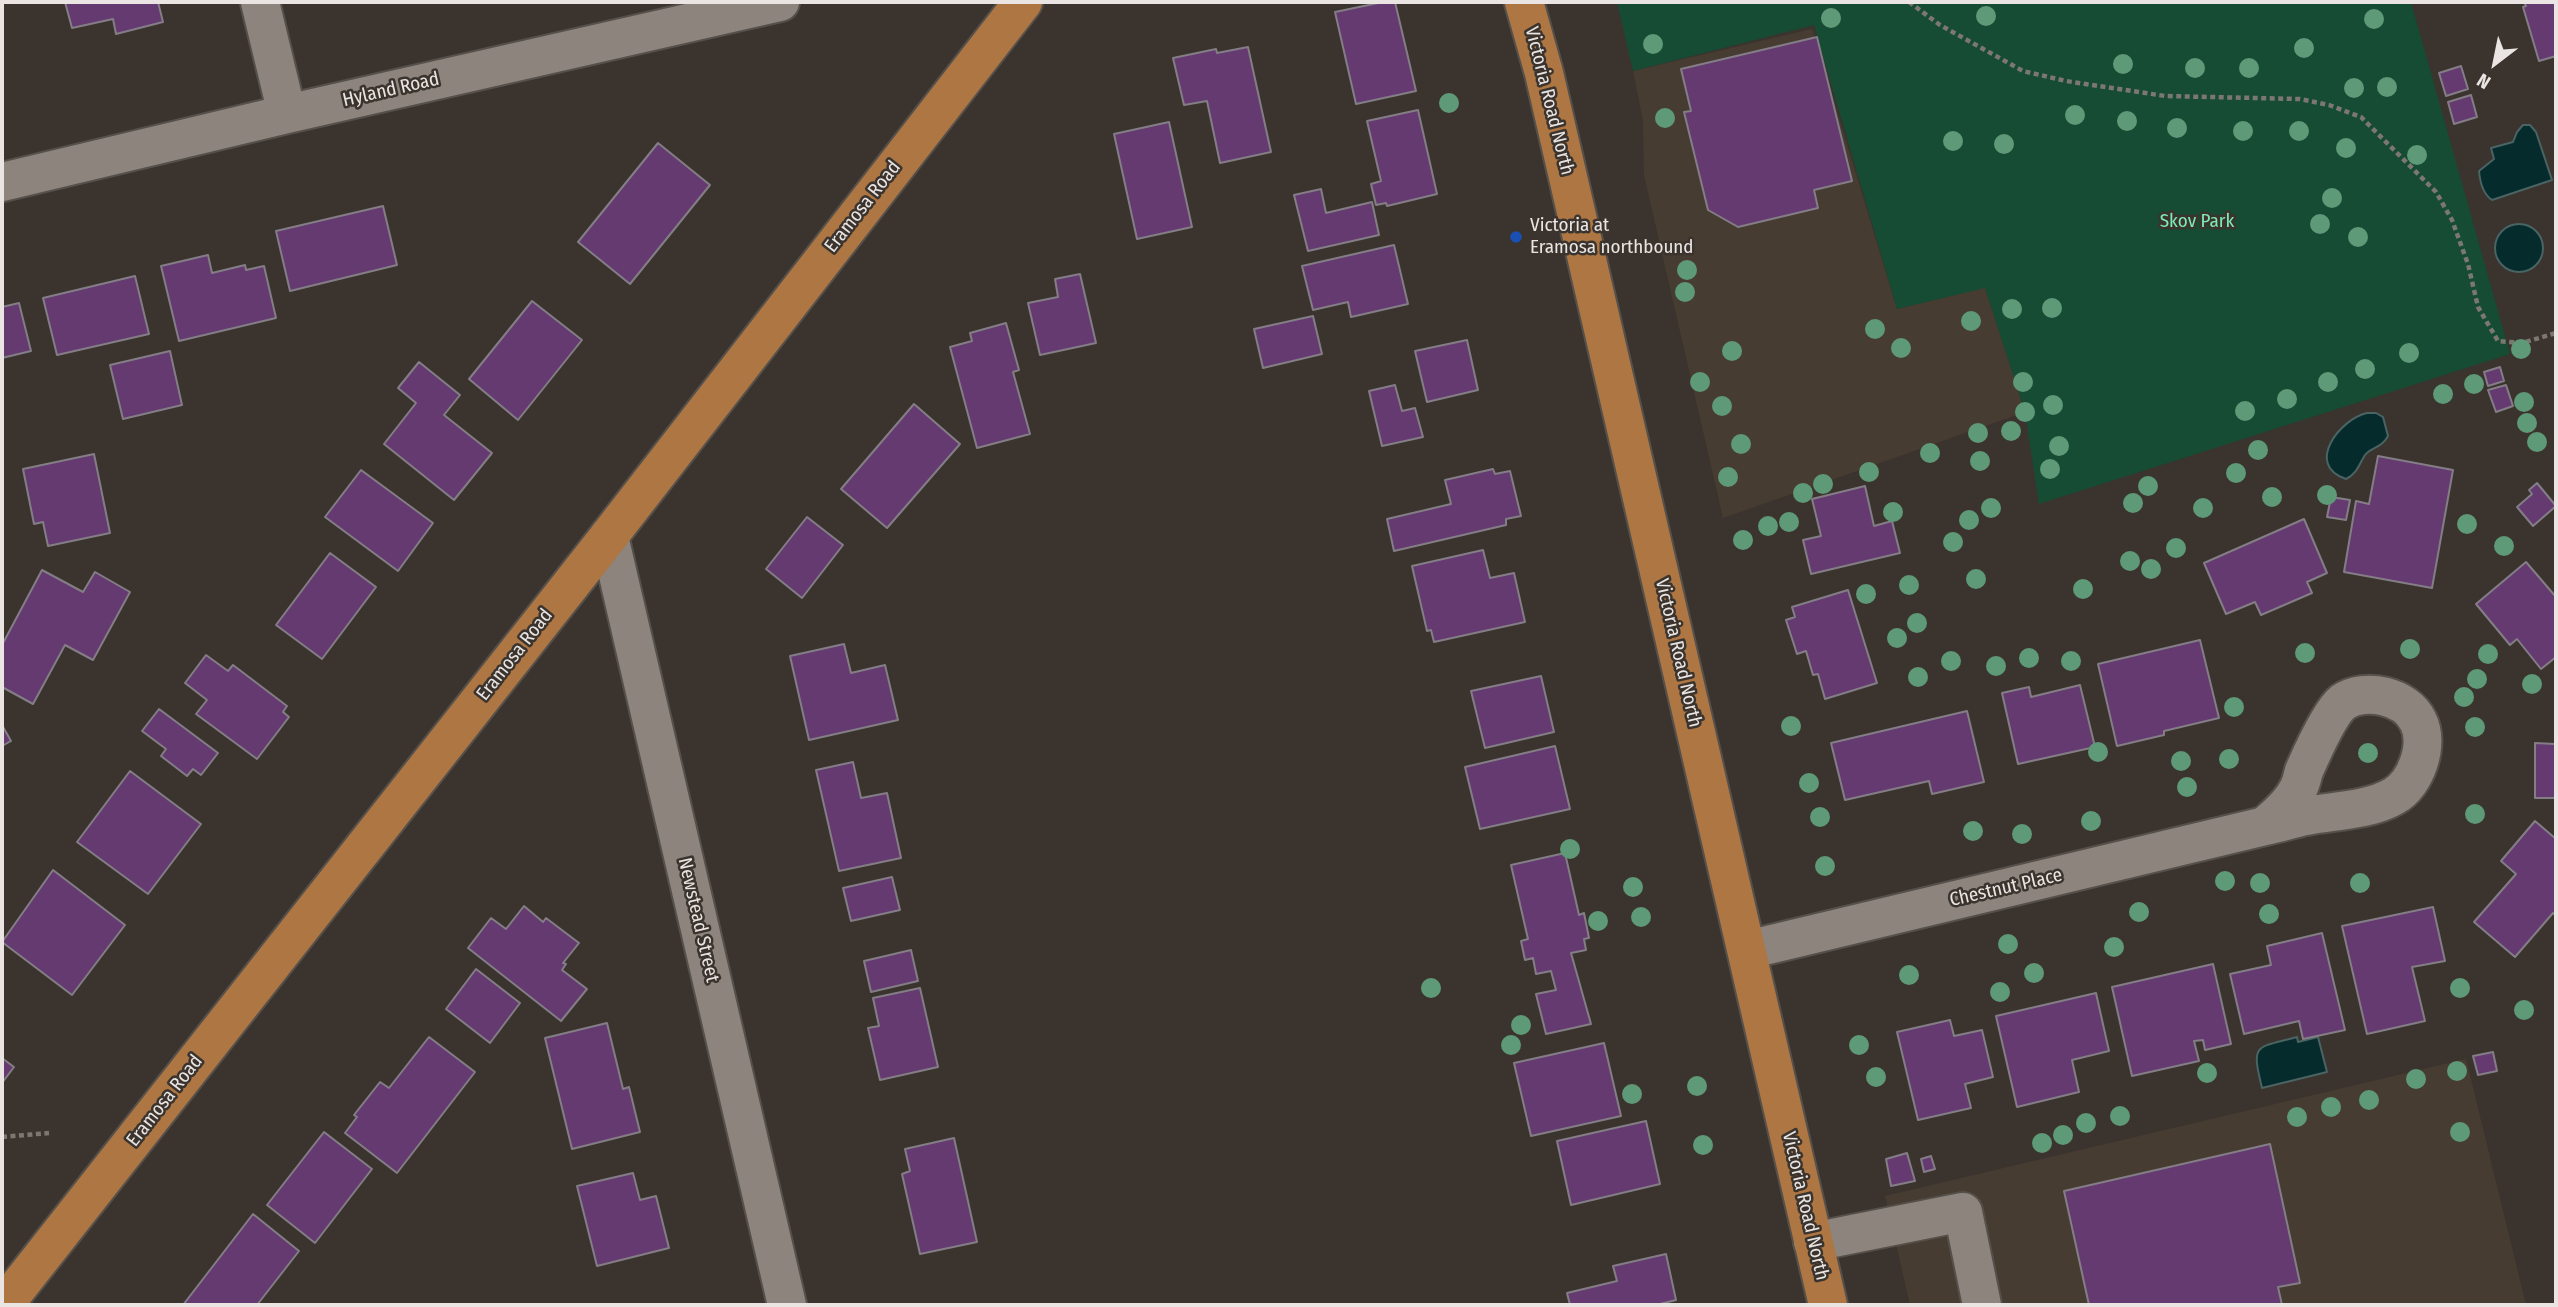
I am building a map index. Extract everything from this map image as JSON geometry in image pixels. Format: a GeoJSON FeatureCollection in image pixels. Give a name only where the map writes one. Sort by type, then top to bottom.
{"type":"FeatureCollection","features":[{"type":"Feature","properties":{"kind":"main road","name":"Eramosa Road"},"geometry":{"type":"LineString","coordinates":[[4,1305],[609,536],[1023,2]]}},
{"type":"Feature","properties":{"kind":"main road","name":"Victoria Road North"},"geometry":{"type":"LineString","coordinates":[[1527,2],[1828,1305]]}},
{"type":"Feature","properties":{"kind":"street"},"geometry":{"type":"LineString","coordinates":[[260,2],[287,114]]}},
{"type":"Feature","properties":{"kind":"street","name":"Hyland Road"},"geometry":{"type":"LineString","coordinates":[[2,182],[780,2]]}},
{"type":"Feature","properties":{"kind":"street","name":"Newstead Street"},"geometry":{"type":"LineString","coordinates":[[609,536],[787,1305]]}},
{"type":"Feature","properties":{"kind":"street","name":"Chestnut Place"},"geometry":{"type":"LineString","coordinates":[[1747,950],[2265,826]]}},
{"type":"Feature","properties":{"kind":"street"},"geometry":{"type":"LineString","coordinates":[[1813,1242],[1963,1212],[1982,1305]]}},
{"type":"Feature","properties":{"kind":"path"},"geometry":{"type":"LineString","coordinates":[[1909,2],[1940,24],[2023,71],[2066,81],[2165,96],[2300,99],[2329,105],[2361,117],[2436,192],[2452,220],[2468,264],[2478,307],[2498,341],[2522,343],[2556,333]]}},
{"type":"Feature","properties":{"kind":"path"},"geometry":{"type":"LineString","coordinates":[[2,1137],[49,1133]]}},
{"type":"Feature","properties":{"kind":"shaded area"},"geometry":{"type":"Polygon","coordinates":[[[1812,29],[1897,309],[1985,287],[2025,412],[1723,518],[1644,175],[1643,121],[1633,71],[1812,29]]]}},
{"type":"Feature","properties":{"kind":"shaded area"},"geometry":{"type":"Polygon","coordinates":[[[2466,1059],[2526,1305],[1910,1305],[1885,1196],[2466,1059]]]}},
{"type":"Feature","properties":{"kind":"green space","name":"Skov Park"},"geometry":{"type":"Polygon","coordinates":[[[1617,2],[2411,2],[2510,354],[2039,504],[2025,412],[1985,288],[1897,309],[1814,25],[1633,71],[1617,2]]]}},
{"type":"Feature","properties":{"kind":"water"},"geometry":{"type":"Polygon","coordinates":[[[2523,125],[2530,125],[2536,132],[2552,180],[2492,200],[2482,187],[2479,171],[2494,159],[2491,148],[2513,142],[2523,125]]]}},
{"type":"Feature","properties":{"kind":"water"},"geometry":{"type":"Polygon","coordinates":[[[2519,224],[2536,231],[2543,248],[2536,265],[2519,272],[2502,265],[2495,248],[2502,231],[2519,224]]]}},
{"type":"Feature","properties":{"kind":"water"},"geometry":{"type":"Polygon","coordinates":[[[2367,413],[2376,413],[2383,417],[2388,436],[2365,455],[2355,472],[2346,479],[2334,472],[2328,464],[2327,454],[2337,433],[2346,424],[2367,413]]]}},
{"type":"Feature","properties":{"kind":"water"},"geometry":{"type":"Polygon","coordinates":[[[2297,1037],[2298,1042],[2318,1037],[2327,1072],[2262,1088],[2257,1063],[2260,1050],[2272,1043],[2297,1037]]]}},
{"type":"Feature","properties":{"kind":"building"},"geometry":{"type":"Polygon","coordinates":[[[65,2],[158,2],[163,22],[116,34],[113,19],[72,28],[65,2]]]}},
{"type":"Feature","properties":{"kind":"building"},"geometry":{"type":"Polygon","coordinates":[[[1395,2],[1416,91],[1356,104],[1335,12],[1395,2]]]}},
{"type":"Feature","properties":{"kind":"building"},"geometry":{"type":"Polygon","coordinates":[[[2524,2],[2556,2],[2556,56],[2539,61],[2523,7],[2526,6],[2524,2]]]}},
{"type":"Feature","properties":{"kind":"building"},"geometry":{"type":"Polygon","coordinates":[[[1817,37],[1852,181],[1814,190],[1818,208],[1738,227],[1708,210],[1684,112],[1691,111],[1681,69],[1817,37]]]}},
{"type":"Feature","properties":{"kind":"building"},"geometry":{"type":"Polygon","coordinates":[[[1248,47],[1271,152],[1220,163],[1207,101],[1184,105],[1173,58],[1216,49],[1217,53],[1248,47]]]}},
{"type":"Feature","properties":{"kind":"building"},"geometry":{"type":"Polygon","coordinates":[[[2461,66],[2468,89],[2446,96],[2439,73],[2461,66]]]}},
{"type":"Feature","properties":{"kind":"building"},"geometry":{"type":"Polygon","coordinates":[[[2471,95],[2477,117],[2454,124],[2448,102],[2471,95]]]}},
{"type":"Feature","properties":{"kind":"building"},"geometry":{"type":"Polygon","coordinates":[[[1418,110],[1437,194],[1387,206],[1386,203],[1376,205],[1371,184],[1381,181],[1367,121],[1418,110]]]}},
{"type":"Feature","properties":{"kind":"building"},"geometry":{"type":"Polygon","coordinates":[[[1169,122],[1192,227],[1137,239],[1114,134],[1169,122]]]}},
{"type":"Feature","properties":{"kind":"building"},"geometry":{"type":"Polygon","coordinates":[[[658,143],[710,185],[630,284],[578,242],[658,143]]]}},
{"type":"Feature","properties":{"kind":"building"},"geometry":{"type":"Polygon","coordinates":[[[1321,189],[1326,213],[1372,202],[1379,235],[1308,251],[1294,195],[1321,189]]]}},
{"type":"Feature","properties":{"kind":"building"},"geometry":{"type":"Polygon","coordinates":[[[383,206],[397,265],[290,291],[276,231],[383,206]]]}},
{"type":"Feature","properties":{"kind":"building"},"geometry":{"type":"Polygon","coordinates":[[[1394,245],[1408,304],[1351,317],[1348,302],[1313,310],[1302,266],[1394,245]]]}},
{"type":"Feature","properties":{"kind":"building"},"geometry":{"type":"Polygon","coordinates":[[[208,255],[212,273],[245,265],[246,270],[264,266],[276,318],[179,341],[161,266],[208,255]]]}},
{"type":"Feature","properties":{"kind":"building"},"geometry":{"type":"Polygon","coordinates":[[[1080,274],[1096,343],[1040,355],[1028,303],[1058,297],[1055,279],[1080,274]]]}},
{"type":"Feature","properties":{"kind":"building"},"geometry":{"type":"Polygon","coordinates":[[[135,276],[149,334],[57,355],[43,298],[135,276]]]}},
{"type":"Feature","properties":{"kind":"building"},"geometry":{"type":"Polygon","coordinates":[[[532,301],[582,340],[518,420],[469,379],[532,301]]]}},
{"type":"Feature","properties":{"kind":"building"},"geometry":{"type":"Polygon","coordinates":[[[19,303],[31,351],[2,358],[2,307],[19,303]]]}},
{"type":"Feature","properties":{"kind":"building"},"geometry":{"type":"Polygon","coordinates":[[[1313,316],[1322,354],[1263,368],[1254,329],[1313,316]]]}},
{"type":"Feature","properties":{"kind":"building"},"geometry":{"type":"Polygon","coordinates":[[[1006,323],[1019,370],[1013,372],[1030,434],[977,448],[950,347],[972,341],[970,333],[1006,323]]]}},
{"type":"Feature","properties":{"kind":"building"},"geometry":{"type":"Polygon","coordinates":[[[1467,340],[1478,390],[1427,402],[1415,351],[1467,340]]]}},
{"type":"Feature","properties":{"kind":"building"},"geometry":{"type":"Polygon","coordinates":[[[170,351],[182,405],[123,419],[110,365],[170,351]]]}},
{"type":"Feature","properties":{"kind":"building"},"geometry":{"type":"Polygon","coordinates":[[[419,362],[460,395],[444,415],[492,453],[454,500],[384,444],[416,403],[398,388],[419,362]]]}},
{"type":"Feature","properties":{"kind":"building"},"geometry":{"type":"Polygon","coordinates":[[[2500,367],[2504,381],[2488,386],[2484,372],[2500,367]]]}},
{"type":"Feature","properties":{"kind":"building"},"geometry":{"type":"Polygon","coordinates":[[[1395,385],[1402,411],[1415,408],[1423,437],[1382,446],[1369,391],[1395,385]]]}},
{"type":"Feature","properties":{"kind":"building"},"geometry":{"type":"Polygon","coordinates":[[[2506,385],[2513,406],[2496,412],[2488,390],[2506,385]]]}},
{"type":"Feature","properties":{"kind":"building"},"geometry":{"type":"Polygon","coordinates":[[[914,404],[960,444],[887,528],[841,489],[914,404]]]}},
{"type":"Feature","properties":{"kind":"building"},"geometry":{"type":"Polygon","coordinates":[[[94,454],[110,533],[48,546],[43,522],[34,524],[23,469],[94,454]]]}},
{"type":"Feature","properties":{"kind":"building"},"geometry":{"type":"Polygon","coordinates":[[[2378,456],[2453,470],[2432,588],[2344,572],[2356,501],[2369,504],[2378,456]]]}},
{"type":"Feature","properties":{"kind":"building"},"geometry":{"type":"Polygon","coordinates":[[[1493,469],[1495,474],[1510,471],[1521,516],[1506,519],[1506,525],[1394,551],[1387,519],[1451,504],[1445,480],[1493,469]]]}},
{"type":"Feature","properties":{"kind":"building"},"geometry":{"type":"Polygon","coordinates":[[[361,470],[433,523],[398,571],[325,517],[361,470]]]}},
{"type":"Feature","properties":{"kind":"building"},"geometry":{"type":"Polygon","coordinates":[[[2537,483],[2556,506],[2533,526],[2517,507],[2532,494],[2529,490],[2537,483]]]}},
{"type":"Feature","properties":{"kind":"building"},"geometry":{"type":"Polygon","coordinates":[[[1865,486],[1874,526],[1892,521],[1900,553],[1811,574],[1803,540],[1821,536],[1812,499],[1865,486]]]}},
{"type":"Feature","properties":{"kind":"building"},"geometry":{"type":"Polygon","coordinates":[[[2331,497],[2350,500],[2346,520],[2327,517],[2331,497]]]}},
{"type":"Feature","properties":{"kind":"building"},"geometry":{"type":"Polygon","coordinates":[[[807,517],[843,545],[802,598],[766,569],[807,517]]]}},
{"type":"Feature","properties":{"kind":"building"},"geometry":{"type":"Polygon","coordinates":[[[2304,519],[2327,573],[2307,582],[2312,593],[2261,615],[2255,602],[2226,614],[2204,563],[2304,519]]]}},
{"type":"Feature","properties":{"kind":"building"},"geometry":{"type":"Polygon","coordinates":[[[1483,550],[1490,578],[1514,573],[1525,622],[1434,642],[1431,630],[1427,631],[1412,566],[1483,550]]]}},
{"type":"Feature","properties":{"kind":"building"},"geometry":{"type":"Polygon","coordinates":[[[330,553],[376,587],[322,659],[276,625],[330,553]]]}},
{"type":"Feature","properties":{"kind":"building"},"geometry":{"type":"Polygon","coordinates":[[[2526,562],[2556,597],[2556,657],[2541,669],[2517,639],[2510,645],[2476,604],[2526,562]]]}},
{"type":"Feature","properties":{"kind":"building"},"geometry":{"type":"Polygon","coordinates":[[[42,570],[83,592],[95,572],[130,592],[93,660],[65,645],[33,704],[2,687],[2,645],[42,570]]]}},
{"type":"Feature","properties":{"kind":"building"},"geometry":{"type":"Polygon","coordinates":[[[1848,590],[1877,683],[1825,699],[1818,674],[1813,675],[1806,651],[1797,654],[1786,620],[1795,617],[1792,607],[1848,590]]]}},
{"type":"Feature","properties":{"kind":"building"},"geometry":{"type":"Polygon","coordinates":[[[2200,640],[2219,718],[2117,746],[2098,664],[2200,640]]]}},
{"type":"Feature","properties":{"kind":"building"},"geometry":{"type":"Polygon","coordinates":[[[844,644],[851,673],[885,665],[898,720],[809,740],[790,656],[844,644]]]}},
{"type":"Feature","properties":{"kind":"building"},"geometry":{"type":"Polygon","coordinates":[[[206,655],[228,671],[233,665],[287,706],[283,712],[289,717],[257,759],[196,714],[207,700],[185,683],[206,655]]]}},
{"type":"Feature","properties":{"kind":"building"},"geometry":{"type":"Polygon","coordinates":[[[1541,676],[1554,732],[1485,748],[1471,691],[1541,676]]]}},
{"type":"Feature","properties":{"kind":"building"},"geometry":{"type":"Polygon","coordinates":[[[2080,685],[2095,747],[2018,764],[2002,693],[2029,687],[2031,697],[2080,685]]]}},
{"type":"Feature","properties":{"kind":"building"},"geometry":{"type":"Polygon","coordinates":[[[2555,700],[2556,798],[2535,798],[2535,743],[2555,744],[2555,700]]]}},
{"type":"Feature","properties":{"kind":"building"},"geometry":{"type":"Polygon","coordinates":[[[159,709],[218,753],[201,775],[193,769],[187,776],[161,756],[166,749],[142,731],[159,709]]]}},
{"type":"Feature","properties":{"kind":"building"},"geometry":{"type":"Polygon","coordinates":[[[1967,711],[1984,782],[1932,794],[1929,781],[1845,800],[1831,743],[1967,711]]]}},
{"type":"Feature","properties":{"kind":"building"},"geometry":{"type":"Polygon","coordinates":[[[2,725],[11,741],[2,746],[2,725]]]}},
{"type":"Feature","properties":{"kind":"building"},"geometry":{"type":"Polygon","coordinates":[[[1555,746],[1570,809],[1480,829],[1465,767],[1555,746]]]}},
{"type":"Feature","properties":{"kind":"building"},"geometry":{"type":"Polygon","coordinates":[[[853,762],[861,798],[887,793],[901,858],[839,871],[816,770],[853,762]]]}},
{"type":"Feature","properties":{"kind":"building"},"geometry":{"type":"Polygon","coordinates":[[[130,771],[201,824],[148,894],[77,842],[130,771]]]}},
{"type":"Feature","properties":{"kind":"building"},"geometry":{"type":"Polygon","coordinates":[[[2535,821],[2556,839],[2556,916],[2553,913],[2515,957],[2474,922],[2516,874],[2501,861],[2535,821]]]}},
{"type":"Feature","properties":{"kind":"building"},"geometry":{"type":"Polygon","coordinates":[[[1565,853],[1579,915],[1584,913],[1589,938],[1584,939],[1586,950],[1571,953],[1591,1024],[1546,1034],[1536,994],[1556,990],[1551,971],[1536,974],[1533,958],[1525,960],[1521,941],[1528,939],[1511,865],[1565,853]]]}},
{"type":"Feature","properties":{"kind":"building"},"geometry":{"type":"Polygon","coordinates":[[[53,870],[125,925],[72,995],[2,942],[53,870]]]}},
{"type":"Feature","properties":{"kind":"building"},"geometry":{"type":"Polygon","coordinates":[[[892,877],[900,910],[851,921],[843,888],[892,877]]]}},
{"type":"Feature","properties":{"kind":"building"},"geometry":{"type":"Polygon","coordinates":[[[524,906],[543,922],[546,918],[579,943],[563,963],[566,964],[562,970],[587,989],[561,1021],[468,948],[491,918],[506,929],[524,906]]]}},
{"type":"Feature","properties":{"kind":"building"},"geometry":{"type":"Polygon","coordinates":[[[2433,907],[2445,961],[2412,967],[2425,1021],[2367,1034],[2342,926],[2433,907]]]}},
{"type":"Feature","properties":{"kind":"building"},"geometry":{"type":"Polygon","coordinates":[[[2322,933],[2345,1030],[2303,1039],[2299,1021],[2244,1034],[2230,974],[2271,965],[2267,946],[2322,933]]]}},
{"type":"Feature","properties":{"kind":"building"},"geometry":{"type":"Polygon","coordinates":[[[911,950],[918,981],[871,992],[864,961],[911,950]]]}},
{"type":"Feature","properties":{"kind":"building"},"geometry":{"type":"Polygon","coordinates":[[[2213,964],[2231,1044],[2205,1050],[2203,1040],[2194,1041],[2199,1061],[2132,1076],[2112,987],[2213,964]]]}},
{"type":"Feature","properties":{"kind":"building"},"geometry":{"type":"Polygon","coordinates":[[[476,969],[520,1003],[490,1043],[446,1009],[476,969]]]}},
{"type":"Feature","properties":{"kind":"building"},"geometry":{"type":"Polygon","coordinates":[[[920,988],[938,1067],[880,1080],[868,1028],[879,1026],[873,998],[920,988]]]}},
{"type":"Feature","properties":{"kind":"building"},"geometry":{"type":"Polygon","coordinates":[[[2096,993],[2109,1051],[2072,1060],[2079,1092],[2017,1107],[1996,1016],[2096,993]]]}},
{"type":"Feature","properties":{"kind":"building"},"geometry":{"type":"Polygon","coordinates":[[[1950,1020],[1954,1036],[1982,1030],[1993,1077],[1965,1084],[1971,1108],[1918,1120],[1897,1032],[1950,1020]]]}},
{"type":"Feature","properties":{"kind":"building"},"geometry":{"type":"Polygon","coordinates":[[[607,1023],[623,1089],[629,1087],[640,1132],[572,1149],[545,1038],[607,1023]]]}},
{"type":"Feature","properties":{"kind":"building"},"geometry":{"type":"Polygon","coordinates":[[[429,1037],[475,1072],[397,1173],[345,1133],[357,1117],[354,1115],[380,1082],[389,1088],[429,1037]]]}},
{"type":"Feature","properties":{"kind":"building"},"geometry":{"type":"Polygon","coordinates":[[[1604,1043],[1621,1116],[1531,1136],[1514,1063],[1604,1043]]]}},
{"type":"Feature","properties":{"kind":"building"},"geometry":{"type":"Polygon","coordinates":[[[2493,1052],[2497,1071],[2478,1075],[2473,1056],[2493,1052]]]}},
{"type":"Feature","properties":{"kind":"building"},"geometry":{"type":"Polygon","coordinates":[[[2,1058],[14,1067],[2,1083],[2,1058]]]}},
{"type":"Feature","properties":{"kind":"building"},"geometry":{"type":"Polygon","coordinates":[[[1646,1121],[1660,1184],[1571,1205],[1557,1141],[1646,1121]]]}},
{"type":"Feature","properties":{"kind":"building"},"geometry":{"type":"Polygon","coordinates":[[[324,1132],[372,1169],[315,1243],[267,1205],[324,1132]]]}},
{"type":"Feature","properties":{"kind":"building"},"geometry":{"type":"Polygon","coordinates":[[[954,1138],[977,1242],[920,1254],[902,1174],[910,1171],[905,1149],[954,1138]]]}},
{"type":"Feature","properties":{"kind":"building"},"geometry":{"type":"Polygon","coordinates":[[[2270,1144],[2300,1283],[2278,1287],[2282,1305],[2089,1305],[2064,1191],[2270,1144]]]}},
{"type":"Feature","properties":{"kind":"building"},"geometry":{"type":"Polygon","coordinates":[[[1907,1153],[1915,1181],[1891,1186],[1886,1159],[1907,1153]]]}},
{"type":"Feature","properties":{"kind":"building"},"geometry":{"type":"Polygon","coordinates":[[[1931,1156],[1935,1169],[1924,1172],[1921,1159],[1931,1156]]]}},
{"type":"Feature","properties":{"kind":"building"},"geometry":{"type":"Polygon","coordinates":[[[633,1173],[640,1200],[656,1196],[669,1248],[597,1266],[577,1186],[633,1173]]]}},
{"type":"Feature","properties":{"kind":"building"},"geometry":{"type":"Polygon","coordinates":[[[253,1214],[299,1251],[257,1305],[183,1305],[253,1214]]]}},
{"type":"Feature","properties":{"kind":"building"},"geometry":{"type":"Polygon","coordinates":[[[1666,1254],[1676,1300],[1656,1305],[1570,1305],[1567,1293],[1617,1281],[1613,1266],[1666,1254]]]}},
{"type":"Feature","properties":{"kind":"place","name":"Victoria at Eramosa northbound"},"geometry":{"type":"Point","coordinates":[1516,237]}}]}
